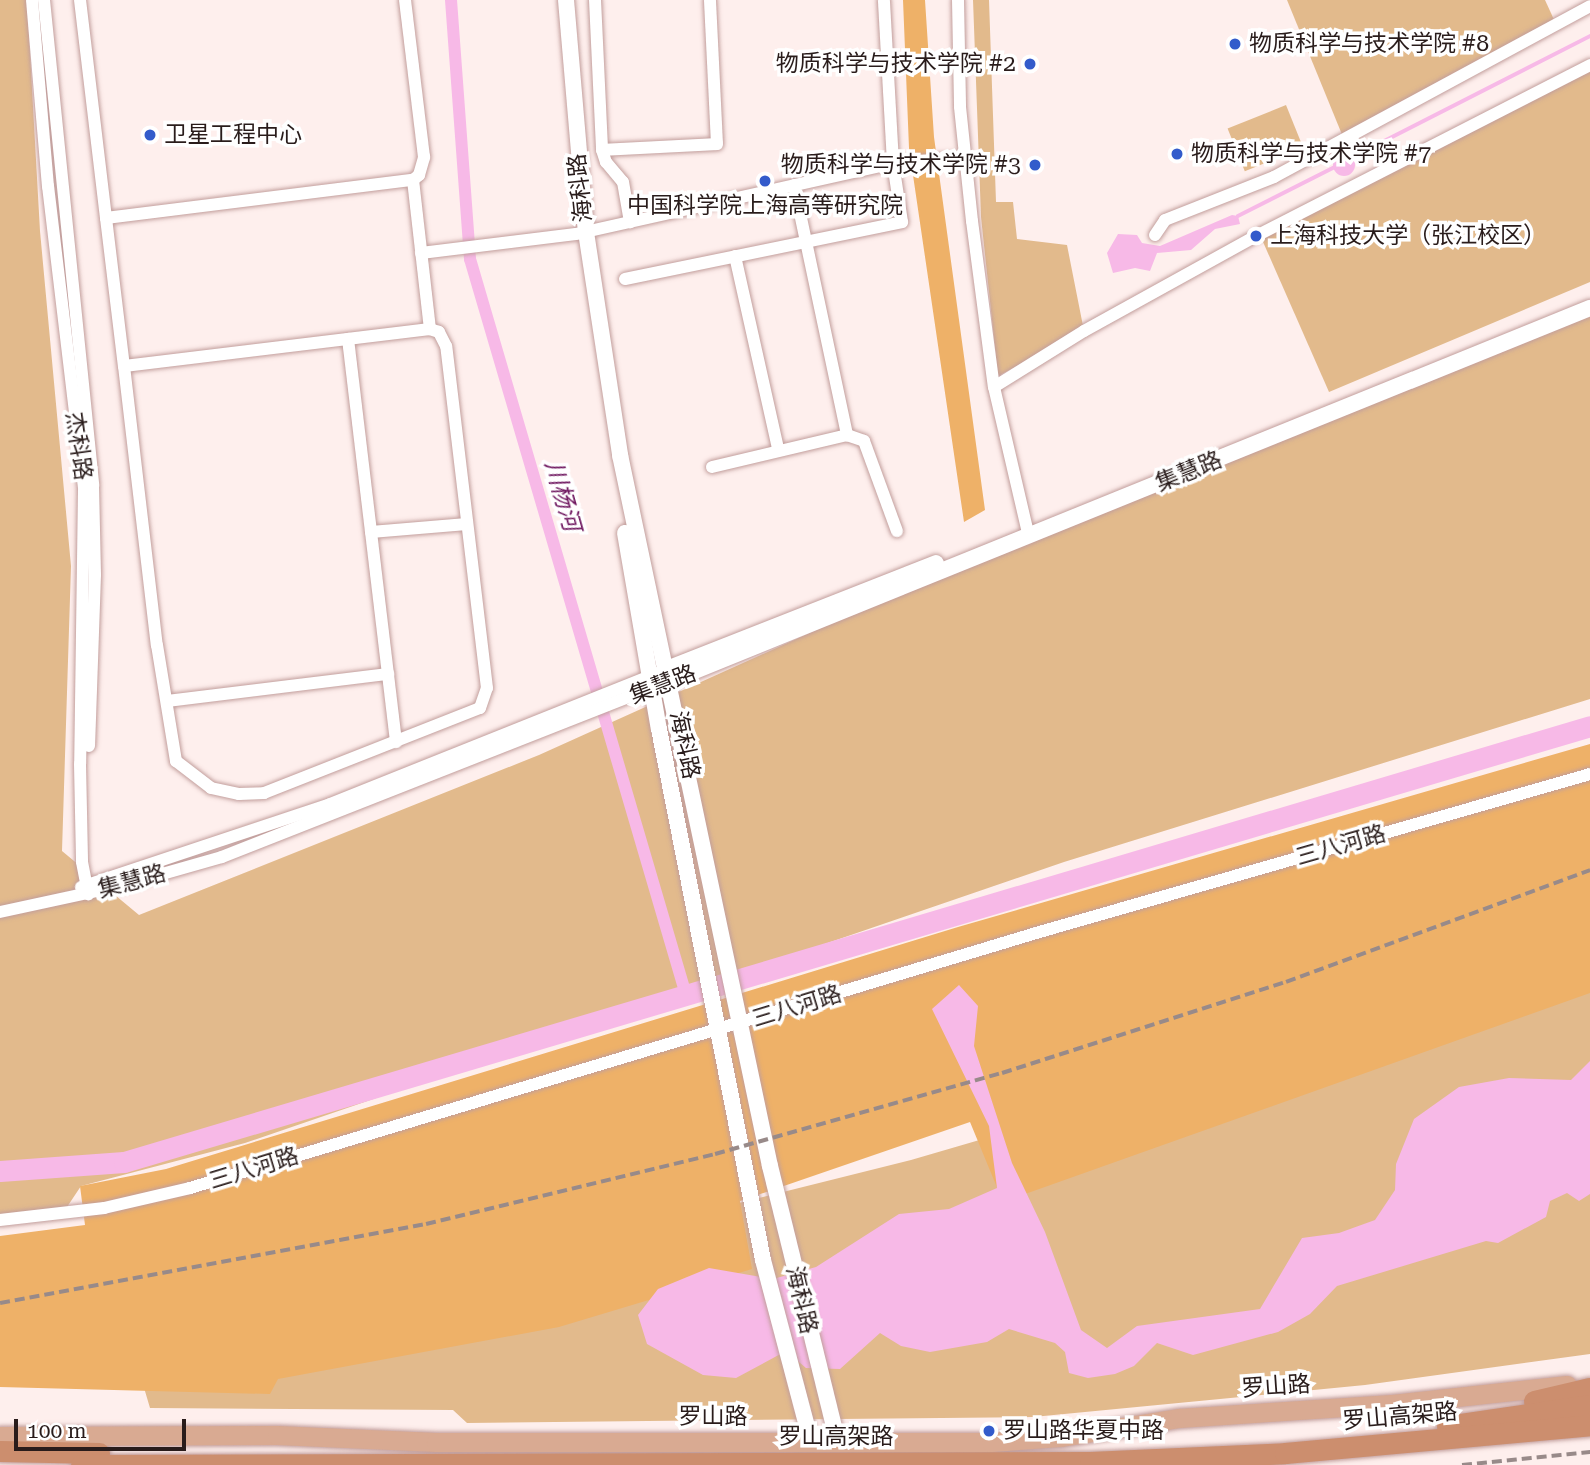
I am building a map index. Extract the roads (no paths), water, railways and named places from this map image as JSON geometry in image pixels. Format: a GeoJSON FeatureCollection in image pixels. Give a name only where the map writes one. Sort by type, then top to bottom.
{"type":"FeatureCollection","features":[{"type":"Feature","properties":{"kind":"highway"},"geometry":{"type":"LineString","coordinates":[[1380,1436],[1590,1388]]}},
{"type":"Feature","properties":{"kind":"highway"},"geometry":{"type":"LineString","coordinates":[[1090,1462],[1380,1436],[1590,1405]]}},
{"type":"Feature","properties":{"kind":"highway","name":"罗山高架路"},"geometry":{"type":"LineString","coordinates":[[81,1465],[329,1461],[1090,1462],[1285,1453],[1590,1424]]}},
{"type":"Feature","properties":{"kind":"highway"},"geometry":{"type":"LineString","coordinates":[[0,1451],[329,1461]]}},
{"type":"Feature","properties":{"kind":"main road","name":"罗山路"},"geometry":{"type":"LineString","coordinates":[[0,1436],[329,1437],[436,1442],[1030,1440],[1179,1418],[1392,1404],[1590,1382]]}},
{"type":"Feature","properties":{"kind":"street","name":"杰科路"},"geometry":{"type":"LineString","coordinates":[[32,0],[48,186],[84,490],[80,764],[91,888]]}},
{"type":"Feature","properties":{"kind":"street","name":"杰科路"},"geometry":{"type":"LineString","coordinates":[[44,0],[93,486],[89,860],[91,888]]}},
{"type":"Feature","properties":{"kind":"street"},"geometry":{"type":"LineString","coordinates":[[80,0],[124,366],[176,761],[198,782],[225,792],[276,790],[474,712],[484,702],[487,688],[446,346],[439,332],[430,329],[124,366]]}},
{"type":"Feature","properties":{"kind":"street"},"geometry":{"type":"LineString","coordinates":[[106,218],[413,180],[419,175],[424,157],[405,0]]}},
{"type":"Feature","properties":{"kind":"street","name":"海科路"},"geometry":{"type":"LineString","coordinates":[[556,0],[581,233],[650,683],[764,1259],[811,1442]]}},
{"type":"Feature","properties":{"kind":"street","name":"海科路"},"geometry":{"type":"LineString","coordinates":[[566,0],[581,233],[621,455],[727,947],[769,1166],[838,1442]]}},
{"type":"Feature","properties":{"kind":"street"},"geometry":{"type":"LineString","coordinates":[[595,0],[602,150],[606,162],[623,182],[630,222]]}},
{"type":"Feature","properties":{"kind":"street"},"geometry":{"type":"LineString","coordinates":[[602,150],[717,144],[710,0]]}},
{"type":"Feature","properties":{"kind":"street"},"geometry":{"type":"LineString","coordinates":[[625,279],[902,222],[893,163],[884,0]]}},
{"type":"Feature","properties":{"kind":"street"},"geometry":{"type":"LineString","coordinates":[[958,0],[965,158],[994,387],[1027,529]]}},
{"type":"Feature","properties":{"kind":"street"},"geometry":{"type":"LineString","coordinates":[[1155,235],[1166,220],[1274,177],[1590,6]]}},
{"type":"Feature","properties":{"kind":"street"},"geometry":{"type":"LineString","coordinates":[[994,387],[1084,331],[1260,234],[1590,65]]}},
{"type":"Feature","properties":{"kind":"street"},"geometry":{"type":"LineString","coordinates":[[421,253],[581,233],[893,163],[965,158]]}},
{"type":"Feature","properties":{"kind":"street"},"geometry":{"type":"LineString","coordinates":[[413,180],[430,329]]}},
{"type":"Feature","properties":{"kind":"street"},"geometry":{"type":"LineString","coordinates":[[794,185],[847,435]]}},
{"type":"Feature","properties":{"kind":"street"},"geometry":{"type":"LineString","coordinates":[[735,257],[778,448]]}},
{"type":"Feature","properties":{"kind":"street","name":"集慧路"},"geometry":{"type":"LineString","coordinates":[[0,912],[234,852],[1590,297]]}},
{"type":"Feature","properties":{"kind":"street","name":"集慧路"},"geometry":{"type":"LineString","coordinates":[[668,675],[1590,308]]}},
{"type":"Feature","properties":{"kind":"street"},"geometry":{"type":"LineString","coordinates":[[348,339],[396,743]]}},
{"type":"Feature","properties":{"kind":"street"},"geometry":{"type":"LineString","coordinates":[[712,467],[778,448],[847,435],[864,441],[897,531]]}},
{"type":"Feature","properties":{"kind":"street"},"geometry":{"type":"LineString","coordinates":[[371,532],[467,524]]}},
{"type":"Feature","properties":{"kind":"street"},"geometry":{"type":"LineString","coordinates":[[167,701],[388,674]]}},
{"type":"Feature","properties":{"kind":"street","name":"三八河路"},"geometry":{"type":"LineString","coordinates":[[0,1220],[104,1208],[190,1188],[720,1026],[925,969],[1590,774]]}},
{"type":"Feature","properties":{"kind":"waterway","name":"川杨河"},"geometry":{"type":"LineString","coordinates":[[451,0],[470,259],[686,995]]}},
{"type":"Feature","properties":{"kind":"waterway"},"geometry":{"type":"LineString","coordinates":[[1349,159],[1590,36]]}},
{"type":"Feature","properties":{"kind":"waterway"},"geometry":{"type":"LineString","coordinates":[[1238,216],[1339,165]]}},
{"type":"Feature","properties":{"kind":"waterway"},"geometry":{"type":"LineString","coordinates":[[0,1171],[124,1162],[1590,726]]}},
{"type":"Feature","properties":{"kind":"railway"},"geometry":{"type":"LineString","coordinates":[[0,1303],[426,1224],[715,1154],[1002,1073],[1286,982],[1590,870]]}},
{"type":"Feature","properties":{"kind":"railway"},"geometry":{"type":"LineString","coordinates":[[1462,1465],[1590,1452]]}},
{"type":"Feature","properties":{"kind":"place","name":"物质科学与技术学院 #8"},"geometry":{"type":"Point","coordinates":[1235,44]}},
{"type":"Feature","properties":{"kind":"place","name":"物质科学与技术学院 #2"},"geometry":{"type":"Point","coordinates":[1030,64]}},
{"type":"Feature","properties":{"kind":"place","name":"卫星工程中心"},"geometry":{"type":"Point","coordinates":[150,135]}},
{"type":"Feature","properties":{"kind":"place","name":"物质科学与技术学院 #7"},"geometry":{"type":"Point","coordinates":[1177,154]}},
{"type":"Feature","properties":{"kind":"place","name":"物质科学与技术学院 #3"},"geometry":{"type":"Point","coordinates":[1035,165]}},
{"type":"Feature","properties":{"kind":"place","name":"中国科学院上海高等研究院"},"geometry":{"type":"Point","coordinates":[765,181]}},
{"type":"Feature","properties":{"kind":"place","name":"上海科技大学（张江校区）"},"geometry":{"type":"Point","coordinates":[1256,236]}},
{"type":"Feature","properties":{"kind":"place","name":"罗山路华夏中路"},"geometry":{"type":"Point","coordinates":[989,1431]}}]}
